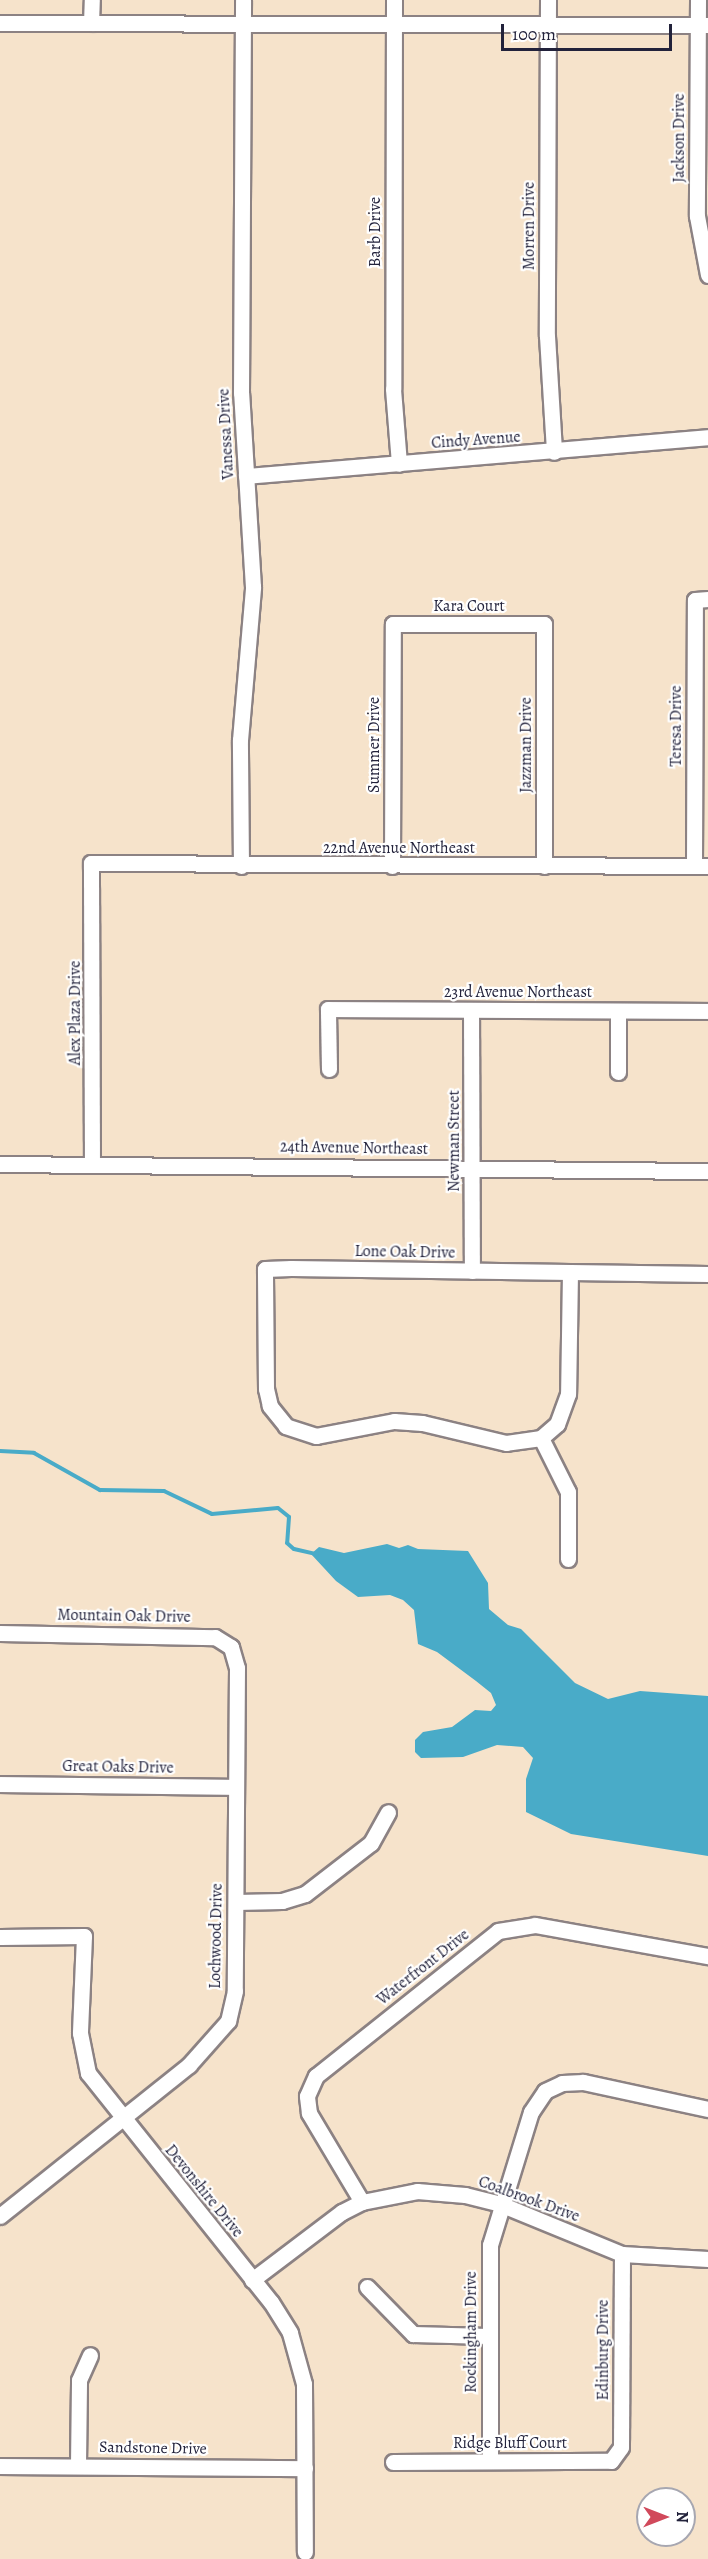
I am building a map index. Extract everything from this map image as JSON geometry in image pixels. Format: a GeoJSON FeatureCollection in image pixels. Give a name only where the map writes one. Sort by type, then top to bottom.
{"type":"FeatureCollection","features":[{"type":"Feature","properties":{"kind":"street"},"geometry":{"type":"LineString","coordinates":[[91,23],[92,0]]}},
{"type":"Feature","properties":{"kind":"street","name":"Vanessa Drive"},"geometry":{"type":"LineString","coordinates":[[241,866],[240,740],[253,587],[241,393],[243,0]]}},
{"type":"Feature","properties":{"kind":"street","name":"Barb Drive"},"geometry":{"type":"LineString","coordinates":[[394,0],[393,389],[399,464]]}},
{"type":"Feature","properties":{"kind":"street","name":"Morren Drive"},"geometry":{"type":"LineString","coordinates":[[548,0],[547,336],[554,452]]}},
{"type":"Feature","properties":{"kind":"street","name":"Jackson Drive"},"geometry":{"type":"LineString","coordinates":[[698,0],[703,25],[698,216],[708,275]]}},
{"type":"Feature","properties":{"kind":"street"},"geometry":{"type":"LineString","coordinates":[[0,23],[703,25]]}},
{"type":"Feature","properties":{"kind":"street","name":"Cindy Avenue"},"geometry":{"type":"LineString","coordinates":[[246,476],[554,452],[708,437]]}},
{"type":"Feature","properties":{"kind":"street","name":"Teresa Drive"},"geometry":{"type":"LineString","coordinates":[[701,866],[695,600],[708,599]]}},
{"type":"Feature","properties":{"kind":"street","name":"Kara Court"},"geometry":{"type":"LineString","coordinates":[[393,624],[544,624]]}},
{"type":"Feature","properties":{"kind":"street","name":"Summer Drive"},"geometry":{"type":"LineString","coordinates":[[392,866],[393,624]]}},
{"type":"Feature","properties":{"kind":"street","name":"Jazzman Drive"},"geometry":{"type":"LineString","coordinates":[[543,866],[544,624]]}},
{"type":"Feature","properties":{"kind":"street","name":"22nd Avenue Northeast"},"geometry":{"type":"LineString","coordinates":[[91,863],[241,866],[701,866]]}},
{"type":"Feature","properties":{"kind":"street","name":"Alex Plaza Drive"},"geometry":{"type":"LineString","coordinates":[[91,863],[92,1164]]}},
{"type":"Feature","properties":{"kind":"street","name":"23rd Avenue Northeast"},"geometry":{"type":"LineString","coordinates":[[329,1069],[328,1009],[708,1011]]}},
{"type":"Feature","properties":{"kind":"street","name":"Newman Street"},"geometry":{"type":"LineString","coordinates":[[471,1010],[472,1271]]}},
{"type":"Feature","properties":{"kind":"street"},"geometry":{"type":"LineString","coordinates":[[618,1011],[618,1072]]}},
{"type":"Feature","properties":{"kind":"street","name":"24th Avenue Northeast"},"geometry":{"type":"LineString","coordinates":[[0,1164],[708,1171]]}},
{"type":"Feature","properties":{"kind":"street","name":"Lone Oak Drive"},"geometry":{"type":"LineString","coordinates":[[541,1438],[506,1443],[422,1423],[394,1421],[316,1436],[286,1426],[270,1406],[266,1389],[265,1269],[708,1274]]}},
{"type":"Feature","properties":{"kind":"street"},"geometry":{"type":"LineString","coordinates":[[568,1559],[568,1492],[541,1438],[557,1424],[568,1394],[570,1272]]}},
{"type":"Feature","properties":{"kind":"street","name":"Mountain Oak Drive"},"geometry":{"type":"LineString","coordinates":[[0,1633],[215,1637],[227,1642],[237,1658]]}},
{"type":"Feature","properties":{"kind":"street","name":"Lochwood Drive"},"geometry":{"type":"LineString","coordinates":[[0,2217],[189,2065],[228,2022],[235,1991],[237,1658]]}},
{"type":"Feature","properties":{"kind":"street","name":"Great Oaks Drive"},"geometry":{"type":"LineString","coordinates":[[0,1784],[236,1787]]}},
{"type":"Feature","properties":{"kind":"street"},"geometry":{"type":"LineString","coordinates":[[236,1902],[282,1901],[305,1894],[371,1843],[388,1812]]}},
{"type":"Feature","properties":{"kind":"street","name":"Waterfront Drive"},"geometry":{"type":"LineString","coordinates":[[362,2202],[309,2113],[307,2096],[316,2076],[498,1931],[535,1925],[708,1956]]}},
{"type":"Feature","properties":{"kind":"street","name":"Devonshire Drive"},"geometry":{"type":"LineString","coordinates":[[0,1937],[84,1936],[81,2047],[88,2073],[252,2280],[290,2333],[302,2368],[305,2552]]}},
{"type":"Feature","properties":{"kind":"street"},"geometry":{"type":"LineString","coordinates":[[500,2204],[531,2112],[545,2091],[562,2083],[583,2082],[708,2109]]}},
{"type":"Feature","properties":{"kind":"street","name":"Coalbrook Drive"},"geometry":{"type":"LineString","coordinates":[[252,2280],[342,2212],[362,2202],[417,2191],[465,2195],[500,2204],[622,2254],[708,2259]]}},
{"type":"Feature","properties":{"kind":"street","name":"Rockingham Drive"},"geometry":{"type":"LineString","coordinates":[[490,2461],[488,2336],[490,2245],[500,2204]]}},
{"type":"Feature","properties":{"kind":"street","name":"Edinburg Drive"},"geometry":{"type":"LineString","coordinates":[[621,2447],[622,2254]]}},
{"type":"Feature","properties":{"kind":"street"},"geometry":{"type":"LineString","coordinates":[[367,2287],[413,2334],[488,2336]]}},
{"type":"Feature","properties":{"kind":"street"},"geometry":{"type":"LineString","coordinates":[[78,2465],[79,2380],[90,2355]]}},
{"type":"Feature","properties":{"kind":"street","name":"Ridge Bluff Court"},"geometry":{"type":"LineString","coordinates":[[393,2462],[611,2461],[621,2447]]}},
{"type":"Feature","properties":{"kind":"street","name":"Sandstone Drive"},"geometry":{"type":"LineString","coordinates":[[0,2466],[305,2468]]}},
{"type":"Feature","properties":{"kind":"water"},"geometry":{"type":"Polygon","coordinates":[[[387,1544],[399,1548],[408,1545],[418,1549],[468,1551],[488,1583],[489,1609],[508,1625],[521,1629],[575,1683],[608,1699],[640,1691],[708,1696],[708,1856],[571,1834],[526,1812],[526,1779],[533,1758],[523,1747],[497,1745],[463,1757],[421,1758],[415,1752],[415,1740],[423,1732],[452,1727],[475,1710],[491,1711],[496,1705],[491,1693],[476,1681],[437,1652],[418,1644],[414,1610],[403,1600],[390,1595],[358,1597],[336,1581],[311,1554],[319,1547],[344,1553],[387,1544]]]}},
{"type":"Feature","properties":{"kind":"waterway"},"geometry":{"type":"LineString","coordinates":[[0,1451],[34,1453],[100,1490],[164,1491],[212,1514],[278,1508],[289,1517],[287,1543],[294,1549],[316,1554]]}}]}
